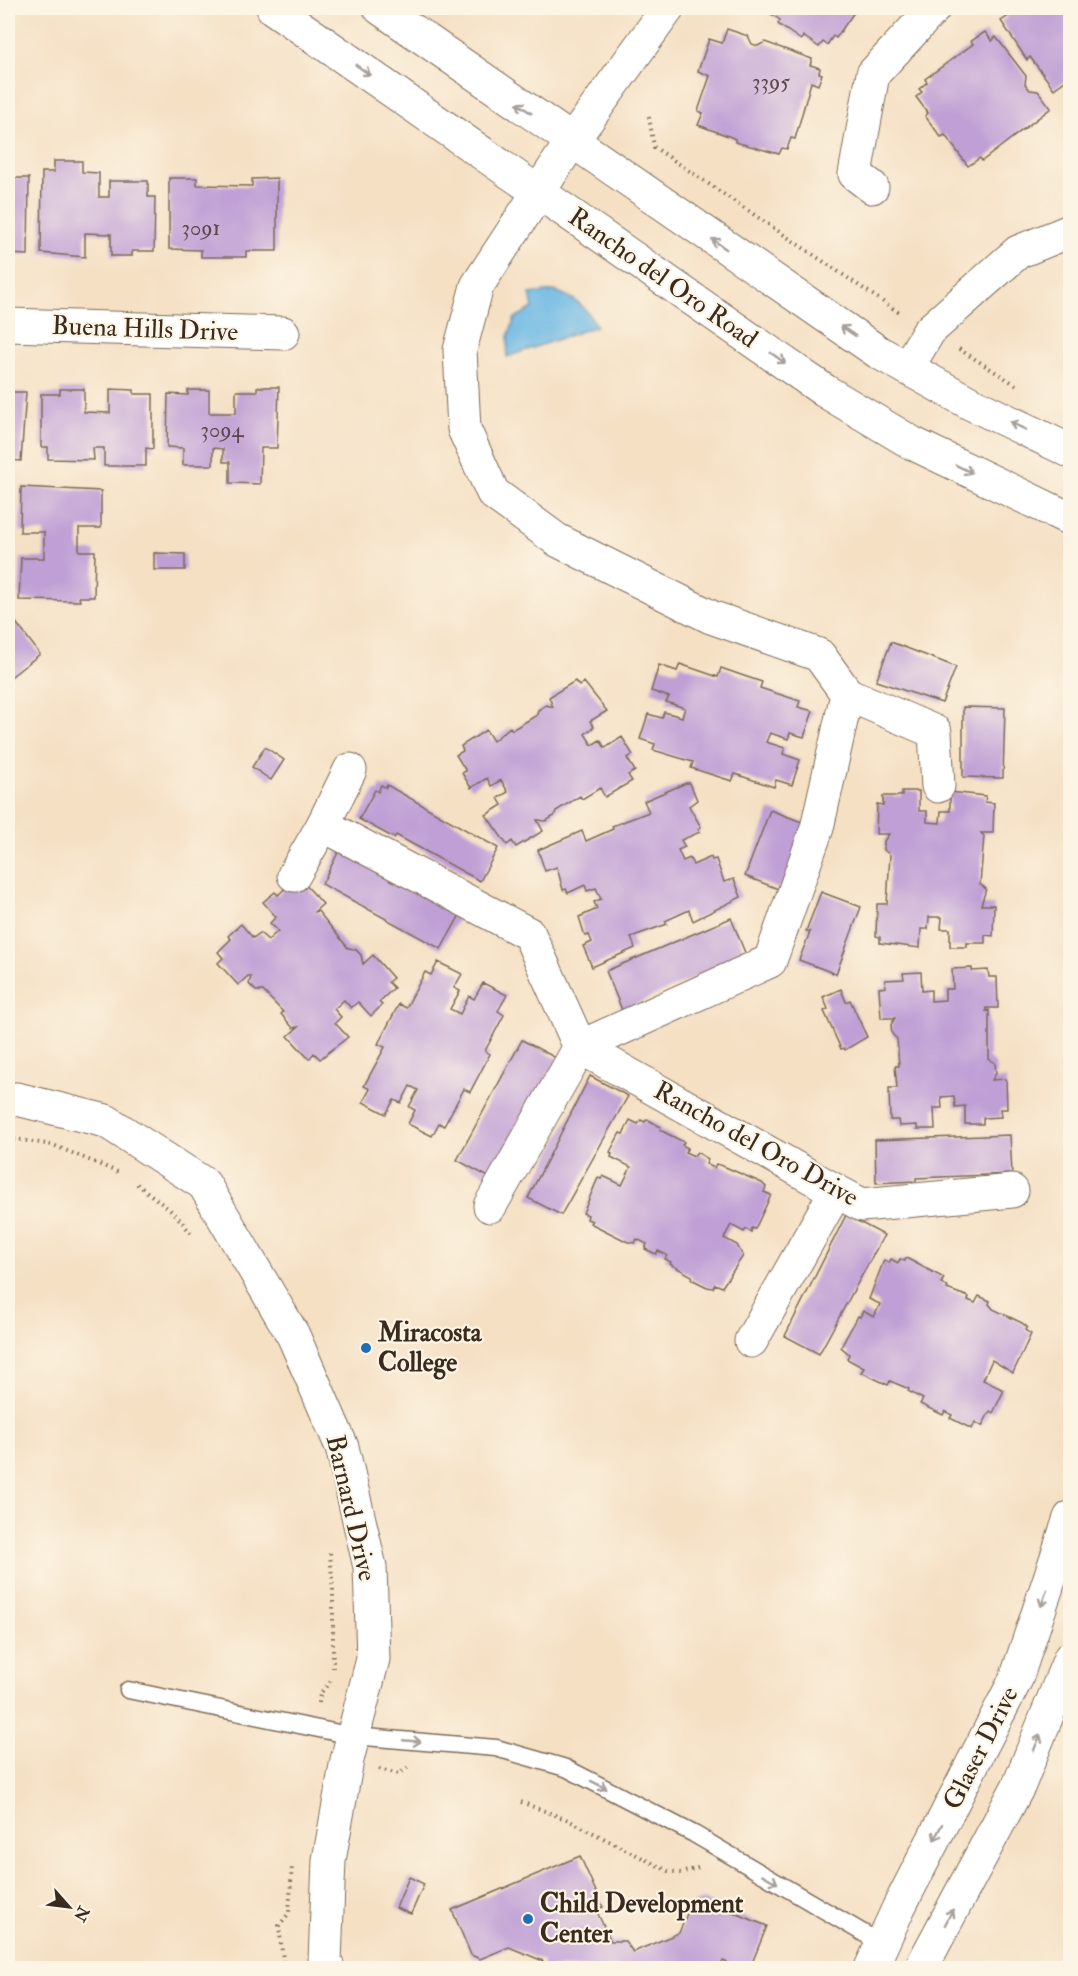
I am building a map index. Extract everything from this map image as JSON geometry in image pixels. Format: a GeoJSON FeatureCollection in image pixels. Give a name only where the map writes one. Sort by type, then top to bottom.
{"type":"FeatureCollection","features":[{"type":"Feature","properties":{"kind":"street","name":"Rancho del Oro Road"},"geometry":{"type":"LineString","coordinates":[[273,8],[825,391],[912,443],[1071,519]]}},
{"type":"Feature","properties":{"kind":"street"},"geometry":{"type":"LineString","coordinates":[[380,8],[768,278],[907,368],[970,403],[1071,451]]}},
{"type":"Feature","properties":{"kind":"street"},"geometry":{"type":"LineString","coordinates":[[668,8],[572,141],[541,192],[477,286],[460,350],[464,429],[493,493],[557,540],[701,612],[819,655],[847,694],[935,732],[938,786]]}},
{"type":"Feature","properties":{"kind":"street"},"geometry":{"type":"LineString","coordinates":[[872,187],[855,174],[873,74],[934,8]]}},
{"type":"Feature","properties":{"kind":"street"},"geometry":{"type":"LineString","coordinates":[[907,368],[928,331],[1018,252],[1071,231]]}},
{"type":"Feature","properties":{"kind":"street","name":"Buena Hills Drive"},"geometry":{"type":"LineString","coordinates":[[8,326],[283,333]]}},
{"type":"Feature","properties":{"kind":"street"},"geometry":{"type":"LineString","coordinates":[[490,1206],[580,1047],[770,961],[817,828],[847,694]]}},
{"type":"Feature","properties":{"kind":"street"},"geometry":{"type":"LineString","coordinates":[[294,874],[323,825],[350,770]]}},
{"type":"Feature","properties":{"kind":"street"},"geometry":{"type":"LineString","coordinates":[[323,825],[528,934],[580,1047]]}},
{"type":"Feature","properties":{"kind":"street","name":"Rancho del Oro Drive"},"geometry":{"type":"LineString","coordinates":[[580,1047],[862,1205],[1012,1191]]}},
{"type":"Feature","properties":{"kind":"street","name":"Barnard Drive"},"geometry":{"type":"LineString","coordinates":[[8,1100],[17,1099],[106,1121],[204,1184],[293,1335],[342,1447],[370,1567],[373,1659],[353,1736],[329,1860],[326,1961],[328,1968]]}},
{"type":"Feature","properties":{"kind":"street"},"geometry":{"type":"LineString","coordinates":[[751,1341],[836,1191]]}},
{"type":"Feature","properties":{"kind":"street","name":"Glaser Drive"},"geometry":{"type":"LineString","coordinates":[[876,1956],[1016,1679],[1071,1518]]}},
{"type":"Feature","properties":{"kind":"street","name":"Glaser Drive"},"geometry":{"type":"LineString","coordinates":[[921,1968],[1019,1785],[1071,1658]]}},
{"type":"Feature","properties":{"kind":"lane"},"geometry":{"type":"LineString","coordinates":[[128,1690],[353,1736],[496,1749],[567,1768],[694,1834],[876,1956]]}},
{"type":"Feature","properties":{"kind":"path"},"geometry":{"type":"LineString","coordinates":[[649,117],[654,147],[882,302],[1018,386]]}},
{"type":"Feature","properties":{"kind":"path"},"geometry":{"type":"LineString","coordinates":[[8,1138],[52,1145],[125,1176]]}},
{"type":"Feature","properties":{"kind":"path"},"geometry":{"type":"LineString","coordinates":[[133,1181],[175,1214],[195,1237]]}},
{"type":"Feature","properties":{"kind":"path"},"geometry":{"type":"LineString","coordinates":[[316,1729],[320,1694],[333,1676],[333,1590],[329,1546]]}},
{"type":"Feature","properties":{"kind":"path"},"geometry":{"type":"LineString","coordinates":[[521,1802],[568,1820],[668,1871],[681,1873],[705,1866]]}},
{"type":"Feature","properties":{"kind":"path"},"geometry":{"type":"LineString","coordinates":[[279,1926],[284,1968]]}},
{"type":"Feature","properties":{"kind":"water"},"geometry":{"type":"Polygon","coordinates":[[[555,291],[579,304],[596,326],[507,357],[508,337],[515,318],[533,308],[530,294],[555,291]]]}},
{"type":"Feature","properties":{"kind":"building"},"geometry":{"type":"Polygon","coordinates":[[[762,8],[857,8],[836,38],[833,36],[827,45],[823,42],[819,47],[803,36],[801,40],[778,24],[780,20],[762,8]]]}},
{"type":"Feature","properties":{"kind":"building"},"geometry":{"type":"Polygon","coordinates":[[[1009,8],[1070,8],[1070,83],[1068,85],[1065,81],[1054,89],[1030,57],[1027,60],[1001,21],[1007,17],[1003,12],[1009,8]]]}},
{"type":"Feature","properties":{"kind":"building"},"geometry":{"type":"Polygon","coordinates":[[[727,29],[748,36],[752,44],[758,46],[765,42],[812,59],[810,65],[820,68],[819,73],[822,74],[818,85],[811,82],[795,139],[791,138],[787,149],[782,148],[779,154],[735,142],[735,139],[731,137],[698,125],[703,113],[698,111],[710,76],[698,71],[709,39],[722,43],[727,29]]]}},
{"type":"Feature","properties":{"kind":"building"},"geometry":{"type":"Polygon","coordinates":[[[985,32],[992,41],[996,37],[1026,76],[1025,84],[1030,90],[1038,91],[1051,108],[982,161],[980,158],[968,166],[945,135],[941,137],[925,116],[928,113],[916,97],[922,92],[919,89],[927,82],[925,79],[973,44],[971,41],[985,32]]]}},
{"type":"Feature","properties":{"kind":"building"},"geometry":{"type":"Polygon","coordinates":[[[54,161],[82,161],[82,172],[99,173],[99,197],[109,197],[109,181],[148,181],[148,197],[155,197],[154,251],[132,251],[132,256],[111,256],[111,234],[85,233],[85,257],[41,253],[42,172],[54,172],[54,161]]]}},
{"type":"Feature","properties":{"kind":"building"},"geometry":{"type":"Polygon","coordinates":[[[8,178],[29,178],[28,255],[8,254],[8,178]]]}},
{"type":"Feature","properties":{"kind":"building"},"geometry":{"type":"Polygon","coordinates":[[[169,178],[197,178],[197,185],[252,186],[252,179],[277,178],[277,251],[246,251],[246,257],[201,257],[201,250],[169,249],[169,178]]]}},
{"type":"Feature","properties":{"kind":"building"},"geometry":{"type":"Polygon","coordinates":[[[257,387],[279,387],[277,448],[261,448],[260,484],[230,483],[230,462],[223,462],[223,449],[213,448],[213,465],[183,465],[183,448],[167,447],[168,394],[188,395],[188,390],[209,390],[209,413],[236,413],[236,391],[257,391],[257,387]]]}},
{"type":"Feature","properties":{"kind":"building"},"geometry":{"type":"Polygon","coordinates":[[[60,389],[84,389],[84,412],[110,413],[110,389],[134,390],[134,394],[153,394],[153,449],[146,448],[146,466],[104,466],[104,448],[93,448],[94,460],[48,459],[48,447],[41,447],[41,394],[60,394],[60,389]]]}},
{"type":"Feature","properties":{"kind":"building"},"geometry":{"type":"Polygon","coordinates":[[[8,392],[26,392],[21,461],[8,460],[8,392]]]}},
{"type":"Feature","properties":{"kind":"building"},"geometry":{"type":"Polygon","coordinates":[[[21,487],[101,491],[101,528],[79,528],[79,551],[95,551],[94,597],[79,597],[80,601],[19,600],[21,558],[44,558],[44,532],[20,532],[21,487]]]}},
{"type":"Feature","properties":{"kind":"building"},"geometry":{"type":"Polygon","coordinates":[[[154,553],[185,554],[185,570],[154,570],[154,553]]]}},
{"type":"Feature","properties":{"kind":"building"},"geometry":{"type":"Polygon","coordinates":[[[8,612],[40,654],[8,679],[8,612]]]}},
{"type":"Feature","properties":{"kind":"building"},"geometry":{"type":"Polygon","coordinates":[[[891,642],[956,667],[942,703],[876,681],[891,642]]]}},
{"type":"Feature","properties":{"kind":"building"},"geometry":{"type":"Polygon","coordinates":[[[680,664],[718,677],[721,668],[762,682],[760,688],[800,701],[798,707],[813,711],[804,737],[790,733],[788,739],[770,733],[766,742],[785,748],[783,754],[800,760],[792,785],[776,780],[774,787],[735,774],[732,781],[691,768],[693,762],[653,750],[655,744],[640,739],[648,714],[662,718],[664,712],[682,717],[685,708],[666,702],[669,697],[651,691],[659,665],[677,671],[680,664]]]}},
{"type":"Feature","properties":{"kind":"building"},"geometry":{"type":"Polygon","coordinates":[[[575,681],[579,686],[584,682],[607,711],[590,721],[594,727],[585,734],[592,745],[600,740],[605,748],[622,737],[633,755],[627,758],[635,771],[628,775],[632,781],[605,797],[600,788],[582,799],[580,796],[556,811],[554,816],[546,821],[537,820],[543,831],[516,847],[512,841],[507,845],[486,815],[502,805],[498,798],[508,792],[501,780],[491,786],[487,778],[471,788],[462,773],[466,771],[456,755],[463,751],[461,746],[486,730],[493,741],[510,727],[512,730],[537,715],[538,710],[546,705],[553,707],[549,697],[575,681]]]}},
{"type":"Feature","properties":{"kind":"building"},"geometry":{"type":"Polygon","coordinates":[[[963,707],[1005,708],[1003,778],[963,777],[963,707]]]}},
{"type":"Feature","properties":{"kind":"building"},"geometry":{"type":"Polygon","coordinates":[[[265,747],[284,760],[271,780],[252,767],[265,747]]]}},
{"type":"Feature","properties":{"kind":"building"},"geometry":{"type":"Polygon","coordinates":[[[690,783],[697,800],[689,806],[701,827],[698,829],[700,832],[681,840],[685,847],[678,850],[683,861],[690,858],[693,865],[711,857],[712,860],[716,859],[724,882],[734,879],[741,897],[693,921],[689,910],[665,921],[667,924],[631,937],[635,948],[592,967],[583,946],[592,942],[589,935],[585,936],[579,917],[597,909],[594,902],[601,899],[596,888],[587,891],[585,885],[568,893],[566,889],[563,890],[557,867],[545,871],[538,850],[582,831],[586,841],[613,829],[612,826],[649,812],[644,801],[690,783]]]}},
{"type":"Feature","properties":{"kind":"building"},"geometry":{"type":"Polygon","coordinates":[[[381,785],[386,788],[387,785],[498,848],[480,881],[396,835],[394,838],[359,819],[375,790],[378,792],[381,785]]]}},
{"type":"Feature","properties":{"kind":"building"},"geometry":{"type":"Polygon","coordinates":[[[902,791],[919,791],[919,811],[927,811],[927,822],[940,823],[941,811],[950,811],[950,792],[986,796],[985,802],[994,803],[993,833],[981,833],[984,836],[980,884],[986,889],[981,905],[994,905],[993,936],[985,935],[985,943],[967,943],[967,947],[950,947],[950,929],[941,929],[942,917],[929,917],[928,929],[921,929],[920,948],[880,943],[880,937],[876,936],[877,904],[887,904],[890,855],[884,850],[884,841],[889,834],[876,834],[877,804],[883,805],[883,796],[902,796],[902,791]]]}},
{"type":"Feature","properties":{"kind":"building"},"geometry":{"type":"Polygon","coordinates":[[[770,810],[807,824],[786,892],[745,876],[770,810]]]}},
{"type":"Feature","properties":{"kind":"building"},"geometry":{"type":"Polygon","coordinates":[[[340,849],[461,913],[441,949],[322,884],[340,849]]]}},
{"type":"Feature","properties":{"kind":"building"},"geometry":{"type":"Polygon","coordinates":[[[302,881],[323,904],[314,912],[318,911],[348,948],[355,949],[361,955],[363,964],[373,955],[393,978],[388,982],[394,988],[379,1002],[382,1005],[371,1016],[358,1002],[351,1008],[344,1000],[334,1009],[341,1017],[335,1023],[348,1037],[320,1059],[314,1053],[309,1059],[288,1036],[298,1027],[293,1028],[281,1014],[283,1012],[263,991],[256,991],[249,984],[251,977],[248,976],[238,985],[218,963],[223,958],[218,952],[231,939],[228,936],[241,924],[253,938],[260,933],[268,940],[278,931],[270,923],[276,917],[263,902],[275,892],[278,895],[292,882],[302,881]]]}},
{"type":"Feature","properties":{"kind":"building"},"geometry":{"type":"Polygon","coordinates":[[[821,892],[861,907],[836,974],[799,960],[810,932],[806,931],[821,892]]]}},
{"type":"Feature","properties":{"kind":"building"},"geometry":{"type":"Polygon","coordinates":[[[731,918],[746,955],[622,1010],[606,971],[731,918]]]}},
{"type":"Feature","properties":{"kind":"building"},"geometry":{"type":"Polygon","coordinates":[[[438,962],[462,974],[454,988],[460,991],[450,1009],[460,1014],[469,996],[474,999],[483,983],[507,995],[498,1011],[504,1015],[485,1051],[490,1054],[470,1092],[464,1089],[444,1126],[439,1123],[432,1136],[408,1124],[415,1110],[409,1107],[418,1090],[410,1086],[401,1103],[394,1100],[386,1114],[363,1102],[370,1089],[364,1086],[385,1047],[378,1044],[399,1004],[406,1008],[425,972],[431,975],[438,962]]]}},
{"type":"Feature","properties":{"kind":"building"},"geometry":{"type":"Polygon","coordinates":[[[972,968],[972,971],[988,970],[989,977],[997,977],[998,1008],[986,1008],[986,1011],[989,1010],[989,1059],[995,1063],[996,1073],[992,1080],[1006,1079],[1007,1109],[1000,1109],[1001,1117],[983,1118],[983,1124],[965,1124],[965,1106],[955,1107],[954,1096],[941,1097],[942,1108],[934,1108],[935,1129],[917,1129],[917,1125],[899,1126],[898,1120],[890,1120],[889,1088],[897,1088],[895,1066],[899,1066],[897,1039],[892,1034],[891,1025],[895,1018],[881,1018],[879,988],[886,987],[885,980],[904,979],[903,973],[921,972],[922,991],[931,990],[931,1001],[945,1000],[945,989],[953,989],[952,969],[972,968]]]}},
{"type":"Feature","properties":{"kind":"building"},"geometry":{"type":"Polygon","coordinates":[[[841,989],[846,1002],[850,1000],[867,1037],[845,1050],[841,1049],[824,1011],[828,1009],[823,997],[841,989]]]}},
{"type":"Feature","properties":{"kind":"building"},"geometry":{"type":"Polygon","coordinates":[[[522,1040],[558,1059],[496,1181],[457,1160],[522,1040]]]}},
{"type":"Feature","properties":{"kind":"building"},"geometry":{"type":"Polygon","coordinates":[[[590,1076],[628,1096],[561,1215],[528,1198],[590,1076]]]}},
{"type":"Feature","properties":{"kind":"building"},"geometry":{"type":"Polygon","coordinates":[[[647,1119],[661,1127],[660,1130],[684,1142],[682,1145],[688,1148],[685,1152],[694,1156],[697,1152],[708,1159],[706,1164],[714,1168],[716,1164],[723,1166],[762,1183],[766,1187],[764,1192],[771,1195],[755,1229],[752,1228],[751,1232],[746,1229],[744,1232],[731,1225],[724,1238],[737,1245],[743,1256],[722,1287],[715,1284],[713,1288],[707,1287],[691,1279],[692,1276],[665,1259],[667,1255],[658,1251],[656,1254],[645,1249],[647,1244],[637,1239],[635,1243],[628,1242],[590,1223],[592,1221],[587,1219],[588,1215],[583,1213],[598,1178],[601,1179],[603,1176],[622,1185],[631,1167],[611,1157],[610,1152],[630,1120],[638,1124],[641,1120],[645,1122],[647,1119]]]}},
{"type":"Feature","properties":{"kind":"building"},"geometry":{"type":"Polygon","coordinates":[[[1010,1135],[1012,1174],[916,1178],[916,1181],[876,1183],[875,1140],[1010,1135]]]}},
{"type":"Feature","properties":{"kind":"building"},"geometry":{"type":"Polygon","coordinates":[[[846,1215],[884,1235],[819,1354],[785,1336],[846,1215]]]}},
{"type":"Feature","properties":{"kind":"building"},"geometry":{"type":"Polygon","coordinates":[[[906,1258],[944,1278],[941,1283],[948,1287],[947,1289],[969,1297],[968,1300],[975,1303],[979,1296],[990,1301],[989,1304],[993,1309],[1022,1323],[1027,1327],[1025,1330],[1031,1334],[1013,1373],[992,1360],[983,1380],[1004,1390],[993,1413],[990,1411],[982,1426],[975,1422],[972,1429],[950,1418],[952,1415],[945,1411],[943,1415],[920,1404],[923,1399],[908,1391],[909,1389],[890,1381],[888,1385],[861,1372],[864,1368],[847,1359],[849,1354],[841,1347],[863,1311],[874,1317],[880,1304],[869,1299],[884,1260],[889,1263],[891,1259],[898,1263],[900,1259],[905,1261],[906,1258]]]}},
{"type":"Feature","properties":{"kind":"building","name":"Child Development Center"},"geometry":{"type":"Polygon","coordinates":[[[580,1856],[603,1907],[596,1910],[611,1941],[625,1941],[633,1952],[679,1933],[691,1904],[703,1900],[767,1926],[750,1968],[741,1968],[723,1961],[720,1968],[542,1968],[543,1961],[509,1947],[480,1959],[471,1955],[452,1910],[580,1856]]]}},
{"type":"Feature","properties":{"kind":"building"},"geometry":{"type":"Polygon","coordinates":[[[409,1877],[424,1884],[411,1914],[396,1908],[409,1877]]]}},
{"type":"Feature","properties":{"kind":"place","name":"Miracosta College"},"geometry":{"type":"Point","coordinates":[366,1348]}},
{"type":"Feature","properties":{"kind":"place","name":"Child Development Center"},"geometry":{"type":"Point","coordinates":[528,1919]}}]}
